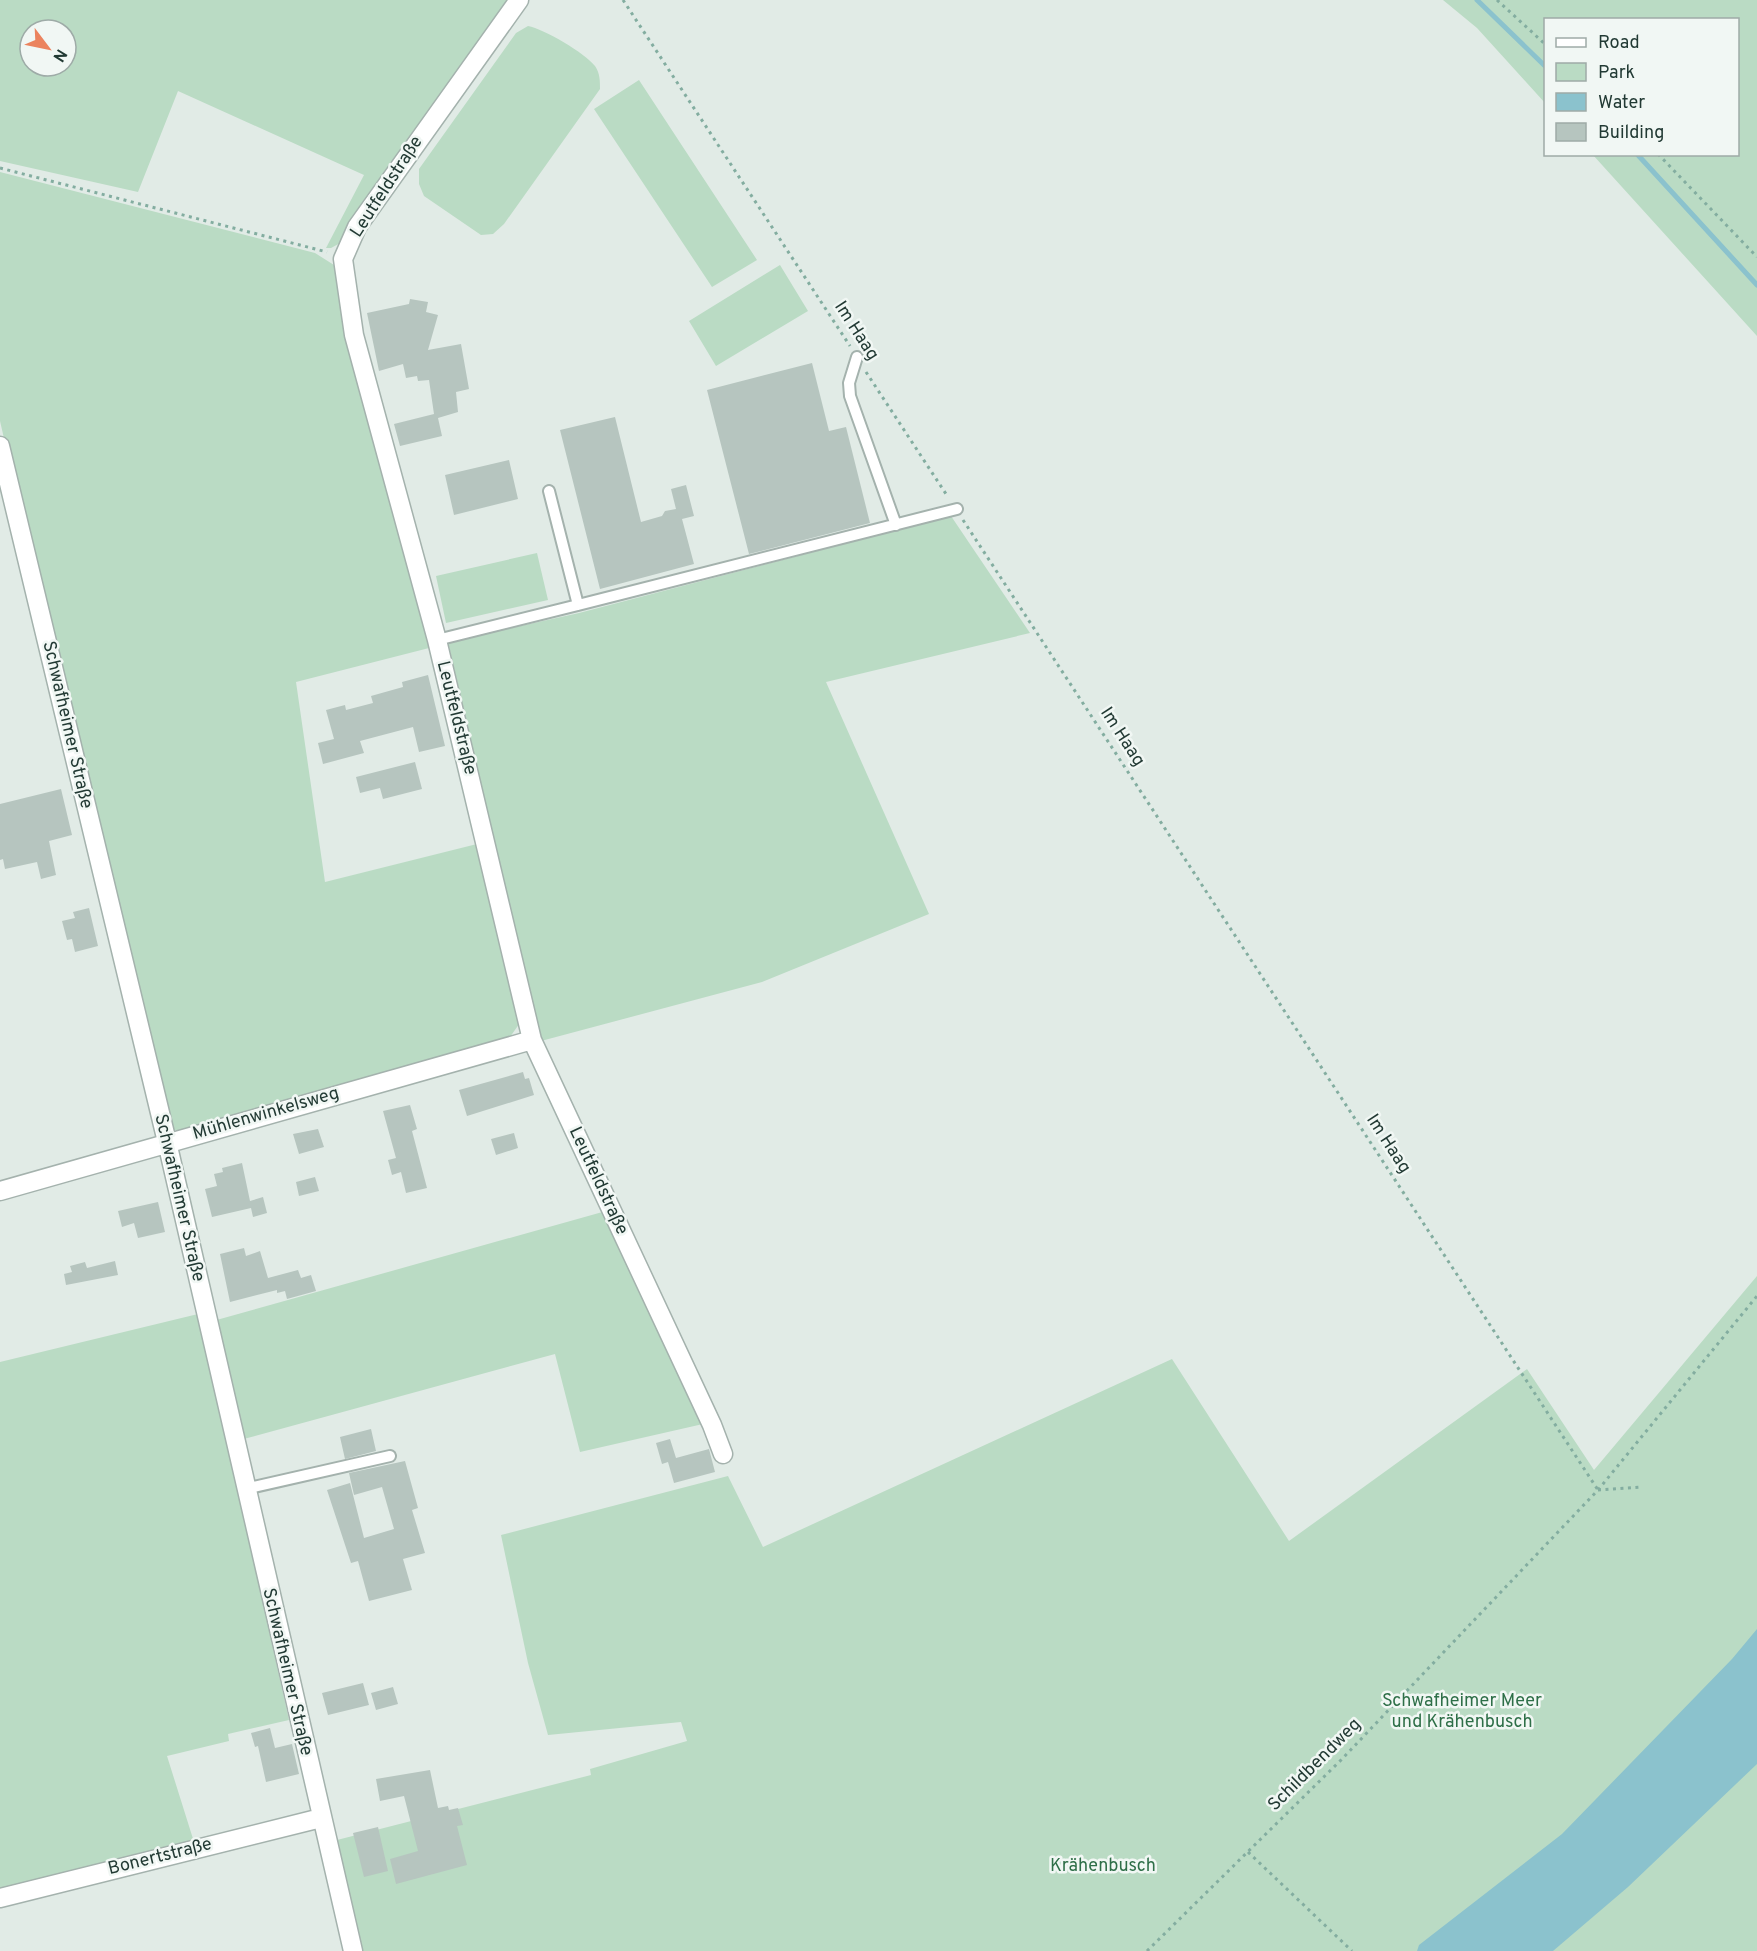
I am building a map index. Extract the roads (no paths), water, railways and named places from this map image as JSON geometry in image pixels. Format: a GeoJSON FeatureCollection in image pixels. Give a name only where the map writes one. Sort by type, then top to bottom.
{"type":"FeatureCollection","features":[{"type":"Feature","properties":{"kind":"street","name":"Leutfeldstraße"},"geometry":{"type":"LineString","coordinates":[[519,0],[357,227],[343,259],[354,335],[437,640],[532,1040],[712,1425],[723,1454]]}},
{"type":"Feature","properties":{"kind":"street","name":"Schwafheimer Straße"},"geometry":{"type":"LineString","coordinates":[[0,446],[166,1142],[353,1951]]}},
{"type":"Feature","properties":{"kind":"street","name":"Mühlenwinkelsweg"},"geometry":{"type":"LineString","coordinates":[[0,1191],[166,1142],[532,1040]]}},
{"type":"Feature","properties":{"kind":"street","name":"Bonertstraße"},"geometry":{"type":"LineString","coordinates":[[0,1898],[321,1818]]}},
{"type":"Feature","properties":{"kind":"lane"},"geometry":{"type":"LineString","coordinates":[[857,357],[849,383],[850,396],[896,525]]}},
{"type":"Feature","properties":{"kind":"lane"},"geometry":{"type":"LineString","coordinates":[[549,491],[578,605]]}},
{"type":"Feature","properties":{"kind":"lane"},"geometry":{"type":"LineString","coordinates":[[437,640],[957,509]]}},
{"type":"Feature","properties":{"kind":"lane"},"geometry":{"type":"LineString","coordinates":[[245,1489],[390,1456]]}},
{"type":"Feature","properties":{"kind":"water"},"geometry":{"type":"Polygon","coordinates":[[[1757,1629],[1757,1764],[1628,1887],[1553,1951],[1417,1951],[1419,1945],[1562,1834],[1732,1659],[1757,1629]]]}},
{"type":"Feature","properties":{"kind":"waterway"},"geometry":{"type":"LineString","coordinates":[[1477,0],[1544,65]]}},
{"type":"Feature","properties":{"kind":"waterway"},"geometry":{"type":"LineString","coordinates":[[1639,156],[1757,285]]}},
{"type":"Feature","properties":{"kind":"park label","name":"Schwafheimer Meer und Krähenbusch"},"geometry":{"type":"Point","coordinates":[1462,1711]}},
{"type":"Feature","properties":{"kind":"park label","name":"Krähenbusch"},"geometry":{"type":"Point","coordinates":[1103,1866]}}]}
